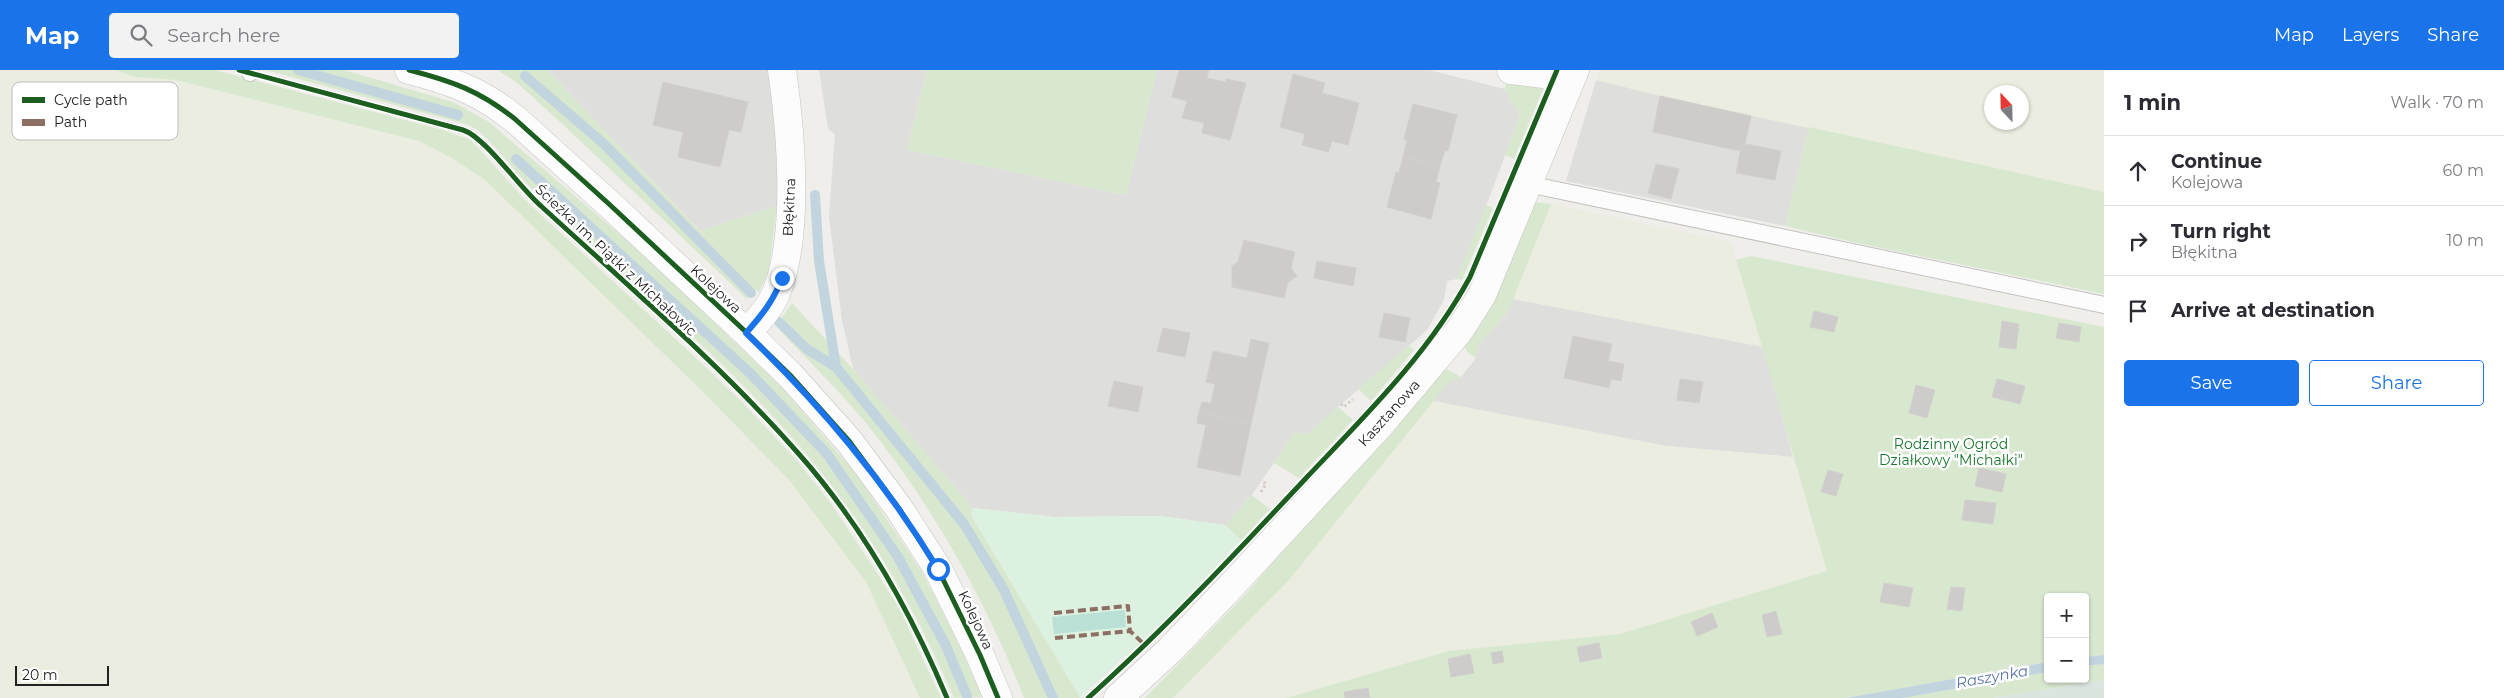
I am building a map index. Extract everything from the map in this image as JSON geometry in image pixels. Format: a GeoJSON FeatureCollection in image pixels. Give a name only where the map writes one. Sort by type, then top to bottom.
{"type":"FeatureCollection","features":[{"type":"Feature","properties":{"kind":"street","name":"Kolejowa"},"geometry":{"type":"LineString","coordinates":[[409,70],[467,87],[500,107],[609,204],[801,387],[849,441],[907,521],[955,600],[998,698]]}},
{"type":"Feature","properties":{"kind":"street","name":"Błękitna"},"geometry":{"type":"LineString","coordinates":[[746,333],[768,308],[776,295],[782,278],[791,205],[790,146],[782,70]]}},
{"type":"Feature","properties":{"kind":"street"},"geometry":{"type":"LineString","coordinates":[[1510,70],[1572,76]]}},
{"type":"Feature","properties":{"kind":"street","name":"Kasztanowa"},"geometry":{"type":"LineString","coordinates":[[1118,698],[1206,613],[1380,424],[1445,349],[1482,295],[1572,76]]}},
{"type":"Feature","properties":{"kind":"lane"},"geometry":{"type":"LineString","coordinates":[[1528,184],[2104,305]]}},
{"type":"Feature","properties":{"kind":"path"},"geometry":{"type":"LineString","coordinates":[[1341,404],[1344,407],[1353,399]]}},
{"type":"Feature","properties":{"kind":"path"},"geometry":{"type":"LineString","coordinates":[[1260,492],[1266,484],[1262,480]]}},
{"type":"Feature","properties":{"kind":"shaded area"},"geometry":{"type":"Polygon","coordinates":[[[0,70],[115,70],[135,77],[176,80],[419,141],[450,157],[484,179],[703,392],[789,480],[866,582],[920,698],[0,698],[0,70]]]}},
{"type":"Feature","properties":{"kind":"shaded area"},"geometry":{"type":"Polygon","coordinates":[[[547,70],[771,70],[778,110],[777,206],[700,231],[547,70]]]}},
{"type":"Feature","properties":{"kind":"shaded area"},"geometry":{"type":"Polygon","coordinates":[[[819,70],[927,70],[907,150],[1126,195],[1157,70],[1429,70],[1505,89],[1520,116],[1462,270],[1457,279],[1447,281],[1444,300],[1427,330],[1307,434],[1295,432],[1252,495],[1225,525],[1160,516],[1054,517],[973,508],[853,369],[842,320],[829,216],[835,134],[828,129],[819,70]]]}},
{"type":"Feature","properties":{"kind":"shaded area"},"geometry":{"type":"Polygon","coordinates":[[[1600,70],[2104,70],[2104,192],[1660,96],[1596,80],[1600,70]]]}},
{"type":"Feature","properties":{"kind":"shaded area"},"geometry":{"type":"Polygon","coordinates":[[[1596,80],[1809,127],[1785,226],[1566,181],[1596,80]]]}},
{"type":"Feature","properties":{"kind":"shaded area"},"geometry":{"type":"Polygon","coordinates":[[[1551,204],[1731,242],[1764,347],[1513,299],[1551,204]]]}},
{"type":"Feature","properties":{"kind":"shaded area"},"geometry":{"type":"Polygon","coordinates":[[[1513,299],[1764,347],[1793,457],[1666,446],[1433,401],[1449,382],[1461,377],[1476,358],[1479,345],[1509,310],[1513,299]]]}},
{"type":"Feature","properties":{"kind":"shaded area"},"geometry":{"type":"Polygon","coordinates":[[[1433,401],[1666,446],[1793,457],[1827,571],[1620,634],[1449,651],[1286,698],[1173,698],[1289,580],[1433,401]]]}},
{"type":"Feature","properties":{"kind":"shaded area"},"geometry":{"type":"Polygon","coordinates":[[[2104,680],[2104,698],[1994,698],[2089,683],[2104,680]]]}},
{"type":"Feature","properties":{"kind":"green space"},"geometry":{"type":"Polygon","coordinates":[[[115,70],[215,70],[443,130],[471,140],[526,201],[743,403],[799,463],[832,505],[900,610],[941,698],[920,698],[866,582],[789,480],[703,392],[484,179],[450,157],[419,141],[176,80],[135,77],[115,70]]]}},
{"type":"Feature","properties":{"kind":"green space"},"geometry":{"type":"Polygon","coordinates":[[[266,70],[344,70],[453,102],[489,122],[654,264],[781,387],[858,476],[922,572],[958,642],[982,697],[954,698],[927,640],[881,556],[845,503],[794,439],[690,334],[535,192],[479,131],[469,125],[266,70]]]}},
{"type":"Feature","properties":{"kind":"green space"},"geometry":{"type":"Polygon","coordinates":[[[500,70],[547,70],[700,231],[777,206],[769,271],[759,292],[755,289],[747,299],[557,119],[515,81],[500,72],[500,70]]]}},
{"type":"Feature","properties":{"kind":"green space"},"geometry":{"type":"Polygon","coordinates":[[[927,70],[1157,70],[1126,195],[907,150],[927,70]]]}},
{"type":"Feature","properties":{"kind":"green space"},"geometry":{"type":"Polygon","coordinates":[[[1506,81],[1546,82],[1514,159],[1505,155],[1520,116],[1505,89],[1506,81]]]}},
{"type":"Feature","properties":{"kind":"green space"},"geometry":{"type":"Polygon","coordinates":[[[1809,127],[2104,192],[2104,294],[1785,226],[1809,127]]]}},
{"type":"Feature","properties":{"kind":"green space"},"geometry":{"type":"Polygon","coordinates":[[[1534,202],[1551,204],[1509,310],[1479,345],[1476,358],[1467,352],[1463,343],[1534,202]]]}},
{"type":"Feature","properties":{"kind":"green space"},"geometry":{"type":"Polygon","coordinates":[[[1486,205],[1493,208],[1462,280],[1457,279],[1486,205]]]}},
{"type":"Feature","properties":{"kind":"green space","name":"Rodzinny Ogród Działkowy \"Michałki\""},"geometry":{"type":"Polygon","coordinates":[[[1751,256],[2104,327],[2104,655],[2089,657],[2089,593],[2044,593],[2044,663],[1846,698],[1286,698],[1449,651],[1620,634],[1827,571],[1736,260],[1751,256]]]}},
{"type":"Feature","properties":{"kind":"green space"},"geometry":{"type":"Polygon","coordinates":[[[792,303],[853,369],[973,508],[971,515],[1079,698],[1024,698],[975,589],[956,554],[913,487],[855,410],[776,326],[792,303]]]}},
{"type":"Feature","properties":{"kind":"green space"},"geometry":{"type":"Polygon","coordinates":[[[1409,345],[1414,350],[1371,401],[1358,389],[1409,345]]]}},
{"type":"Feature","properties":{"kind":"green space"},"geometry":{"type":"Polygon","coordinates":[[[1444,368],[1461,377],[1449,382],[1289,580],[1173,698],[1145,698],[1244,596],[1444,368]]]}},
{"type":"Feature","properties":{"kind":"green space"},"geometry":{"type":"Polygon","coordinates":[[[1338,407],[1353,420],[1299,478],[1274,463],[1295,432],[1307,434],[1338,407]]]}},
{"type":"Feature","properties":{"kind":"green space"},"geometry":{"type":"Polygon","coordinates":[[[1252,495],[1270,509],[1241,540],[1225,525],[1252,495]]]}},
{"type":"Feature","properties":{"kind":"green space"},"geometry":{"type":"Polygon","coordinates":[[[973,508],[1054,517],[1160,516],[1225,525],[1241,540],[1159,626],[1080,697],[971,515],[973,508]]]}},
{"type":"Feature","properties":{"kind":"green space"},"geometry":{"type":"Polygon","coordinates":[[[1125,610],[1126,627],[1054,634],[1052,617],[1125,610]]]}},
{"type":"Feature","properties":{"kind":"green space"},"geometry":{"type":"Polygon","coordinates":[[[2104,664],[2104,680],[2089,682],[2089,666],[2104,664]]]}},
{"type":"Feature","properties":{"kind":"green space"},"geometry":{"type":"Polygon","coordinates":[[[2044,673],[2044,683],[2086,683],[1994,698],[1903,698],[2044,673]]]}},
{"type":"Feature","properties":{"kind":"water"},"geometry":{"type":"Polygon","coordinates":[[[2104,655],[2104,664],[2089,666],[2089,657],[2104,655]]]}},
{"type":"Feature","properties":{"kind":"water","name":"Raszynka"},"geometry":{"type":"Polygon","coordinates":[[[2044,663],[2044,673],[1903,698],[1846,698],[2044,663]]]}},
{"type":"Feature","properties":{"kind":"building"},"geometry":{"type":"Polygon","coordinates":[[[1179,70],[1209,70],[1207,78],[1225,82],[1226,79],[1246,83],[1230,140],[1202,133],[1204,123],[1182,118],[1187,101],[1172,97],[1179,70]]]}},
{"type":"Feature","properties":{"kind":"building"},"geometry":{"type":"Polygon","coordinates":[[[1293,74],[1325,83],[1322,93],[1359,103],[1348,145],[1332,141],[1328,152],[1302,145],[1305,134],[1280,127],[1293,74]]]}},
{"type":"Feature","properties":{"kind":"building"},"geometry":{"type":"Polygon","coordinates":[[[663,82],[748,102],[741,132],[729,130],[720,167],[678,157],[683,132],[653,125],[663,82]]]}},
{"type":"Feature","properties":{"kind":"building"},"geometry":{"type":"Polygon","coordinates":[[[1660,96],[1751,116],[1745,144],[1742,143],[1740,151],[1653,132],[1660,96]]]}},
{"type":"Feature","properties":{"kind":"building"},"geometry":{"type":"Polygon","coordinates":[[[1413,104],[1457,115],[1448,151],[1445,150],[1440,166],[1403,157],[1407,140],[1404,139],[1413,104]]]}},
{"type":"Feature","properties":{"kind":"building"},"geometry":{"type":"Polygon","coordinates":[[[1742,143],[1781,151],[1775,180],[1736,173],[1742,143]]]}},
{"type":"Feature","properties":{"kind":"building"},"geometry":{"type":"Polygon","coordinates":[[[1403,157],[1440,166],[1436,182],[1440,183],[1431,219],[1387,207],[1396,172],[1399,173],[1403,157]]]}},
{"type":"Feature","properties":{"kind":"building"},"geometry":{"type":"Polygon","coordinates":[[[1656,164],[1679,169],[1671,199],[1648,193],[1656,164]]]}},
{"type":"Feature","properties":{"kind":"building"},"geometry":{"type":"Polygon","coordinates":[[[1244,240],[1295,252],[1291,268],[1297,276],[1288,282],[1284,298],[1232,287],[1232,266],[1238,262],[1244,240]]]}},
{"type":"Feature","properties":{"kind":"building"},"geometry":{"type":"Polygon","coordinates":[[[1317,261],[1356,268],[1353,286],[1314,278],[1317,261]]]}},
{"type":"Feature","properties":{"kind":"building"},"geometry":{"type":"Polygon","coordinates":[[[1814,311],[1838,317],[1834,332],[1810,327],[1814,311]]]}},
{"type":"Feature","properties":{"kind":"building"},"geometry":{"type":"Polygon","coordinates":[[[1384,313],[1410,318],[1405,342],[1379,337],[1384,313]]]}},
{"type":"Feature","properties":{"kind":"building"},"geometry":{"type":"Polygon","coordinates":[[[2002,321],[2019,324],[2016,349],[1999,347],[2002,321]]]}},
{"type":"Feature","properties":{"kind":"building"},"geometry":{"type":"Polygon","coordinates":[[[2059,323],[2081,327],[2079,342],[2056,338],[2059,323]]]}},
{"type":"Feature","properties":{"kind":"building"},"geometry":{"type":"Polygon","coordinates":[[[1163,328],[1190,333],[1185,357],[1157,351],[1163,328]]]}},
{"type":"Feature","properties":{"kind":"building"},"geometry":{"type":"Polygon","coordinates":[[[1573,336],[1612,344],[1608,361],[1624,364],[1621,381],[1611,379],[1609,388],[1564,378],[1573,336]]]}},
{"type":"Feature","properties":{"kind":"building"},"geometry":{"type":"Polygon","coordinates":[[[1251,339],[1269,343],[1251,424],[1199,412],[1202,402],[1211,403],[1215,384],[1206,382],[1213,351],[1247,358],[1251,339]]]}},
{"type":"Feature","properties":{"kind":"building"},"geometry":{"type":"Polygon","coordinates":[[[1680,379],[1703,382],[1699,403],[1677,400],[1680,379]]]}},
{"type":"Feature","properties":{"kind":"building"},"geometry":{"type":"Polygon","coordinates":[[[1997,379],[2025,386],[2020,404],[1992,397],[1997,379]]]}},
{"type":"Feature","properties":{"kind":"building"},"geometry":{"type":"Polygon","coordinates":[[[1114,381],[1143,387],[1138,412],[1108,406],[1114,381]]]}},
{"type":"Feature","properties":{"kind":"building"},"geometry":{"type":"Polygon","coordinates":[[[1916,385],[1935,390],[1927,418],[1909,413],[1916,385]]]}},
{"type":"Feature","properties":{"kind":"building"},"geometry":{"type":"Polygon","coordinates":[[[1199,412],[1251,424],[1240,476],[1197,467],[1206,425],[1197,423],[1199,412]]]}},
{"type":"Feature","properties":{"kind":"building"},"geometry":{"type":"Polygon","coordinates":[[[1979,468],[2006,474],[2002,492],[1975,486],[1979,468]]]}},
{"type":"Feature","properties":{"kind":"building"},"geometry":{"type":"Polygon","coordinates":[[[1828,470],[1843,474],[1836,496],[1821,492],[1828,470]]]}},
{"type":"Feature","properties":{"kind":"building"},"geometry":{"type":"Polygon","coordinates":[[[1965,500],[1996,503],[1993,524],[1962,520],[1965,500]]]}},
{"type":"Feature","properties":{"kind":"building"},"geometry":{"type":"Polygon","coordinates":[[[1884,583],[1913,588],[1909,607],[1880,602],[1884,583]]]}},
{"type":"Feature","properties":{"kind":"building"},"geometry":{"type":"Polygon","coordinates":[[[1951,587],[1965,588],[1962,611],[1947,609],[1951,587]]]}},
{"type":"Feature","properties":{"kind":"building"},"geometry":{"type":"Polygon","coordinates":[[[1776,611],[1782,634],[1767,637],[1762,615],[1776,611]]]}},
{"type":"Feature","properties":{"kind":"building"},"geometry":{"type":"Polygon","coordinates":[[[1712,613],[1718,627],[1697,636],[1691,622],[1712,613]]]}},
{"type":"Feature","properties":{"kind":"building"},"geometry":{"type":"Polygon","coordinates":[[[1599,643],[1602,658],[1580,662],[1577,647],[1599,643]]]}},
{"type":"Feature","properties":{"kind":"building"},"geometry":{"type":"Polygon","coordinates":[[[1502,651],[1504,662],[1493,664],[1491,653],[1502,651]]]}},
{"type":"Feature","properties":{"kind":"building"},"geometry":{"type":"Polygon","coordinates":[[[1470,654],[1474,673],[1451,677],[1448,659],[1470,654]]]}},
{"type":"Feature","properties":{"kind":"building"},"geometry":{"type":"Polygon","coordinates":[[[1368,688],[1370,698],[1345,698],[1344,692],[1368,688]]]}},
{"type":"Feature","properties":{"kind":"waterway"},"geometry":{"type":"LineString","coordinates":[[298,70],[458,115]]}},
{"type":"Feature","properties":{"kind":"waterway"},"geometry":{"type":"LineString","coordinates":[[525,76],[604,144],[751,293]]}},
{"type":"Feature","properties":{"kind":"waterway"},"geometry":{"type":"LineString","coordinates":[[516,159],[751,374],[827,454],[898,557],[945,644],[967,696]]}},
{"type":"Feature","properties":{"kind":"waterway"},"geometry":{"type":"LineString","coordinates":[[815,195],[819,261],[836,367]]}},
{"type":"Feature","properties":{"kind":"waterway"},"geometry":{"type":"LineString","coordinates":[[779,322],[807,349],[836,367],[964,524],[1004,590],[1053,698]]}},
{"type":"Feature","properties":{"kind":"marked path"},"geometry":{"type":"LineString","coordinates":[[1054,613],[1128,606],[1130,631],[1146,646]]}},
{"type":"Feature","properties":{"kind":"marked path"},"geometry":{"type":"LineString","coordinates":[[1055,638],[1130,631]]}},
{"type":"Feature","properties":{"kind":"cycle path","name":"Ścieżka im. Piątki z Michałowic"},"geometry":{"type":"LineString","coordinates":[[239,70],[463,130],[482,142],[533,198],[673,326],[737,388],[798,453],[843,509],[883,570],[917,633],[947,698]]}},
{"type":"Feature","properties":{"kind":"cycle path"},"geometry":{"type":"LineString","coordinates":[[409,70],[439,78],[465,88],[490,101],[515,119],[609,204],[790,375],[849,441],[898,507],[938,569],[980,655],[998,698]]}},
{"type":"Feature","properties":{"kind":"cycle path"},"geometry":{"type":"LineString","coordinates":[[1088,698],[1173,617],[1254,534],[1374,407],[1436,332],[1470,277],[1557,70]]}},
{"type":"Feature","properties":{"kind":"route"},"geometry":{"type":"LineString","coordinates":[[782,278],[776,295],[768,308],[746,333],[790,375],[849,441],[921,540],[938,569]]}}]}
